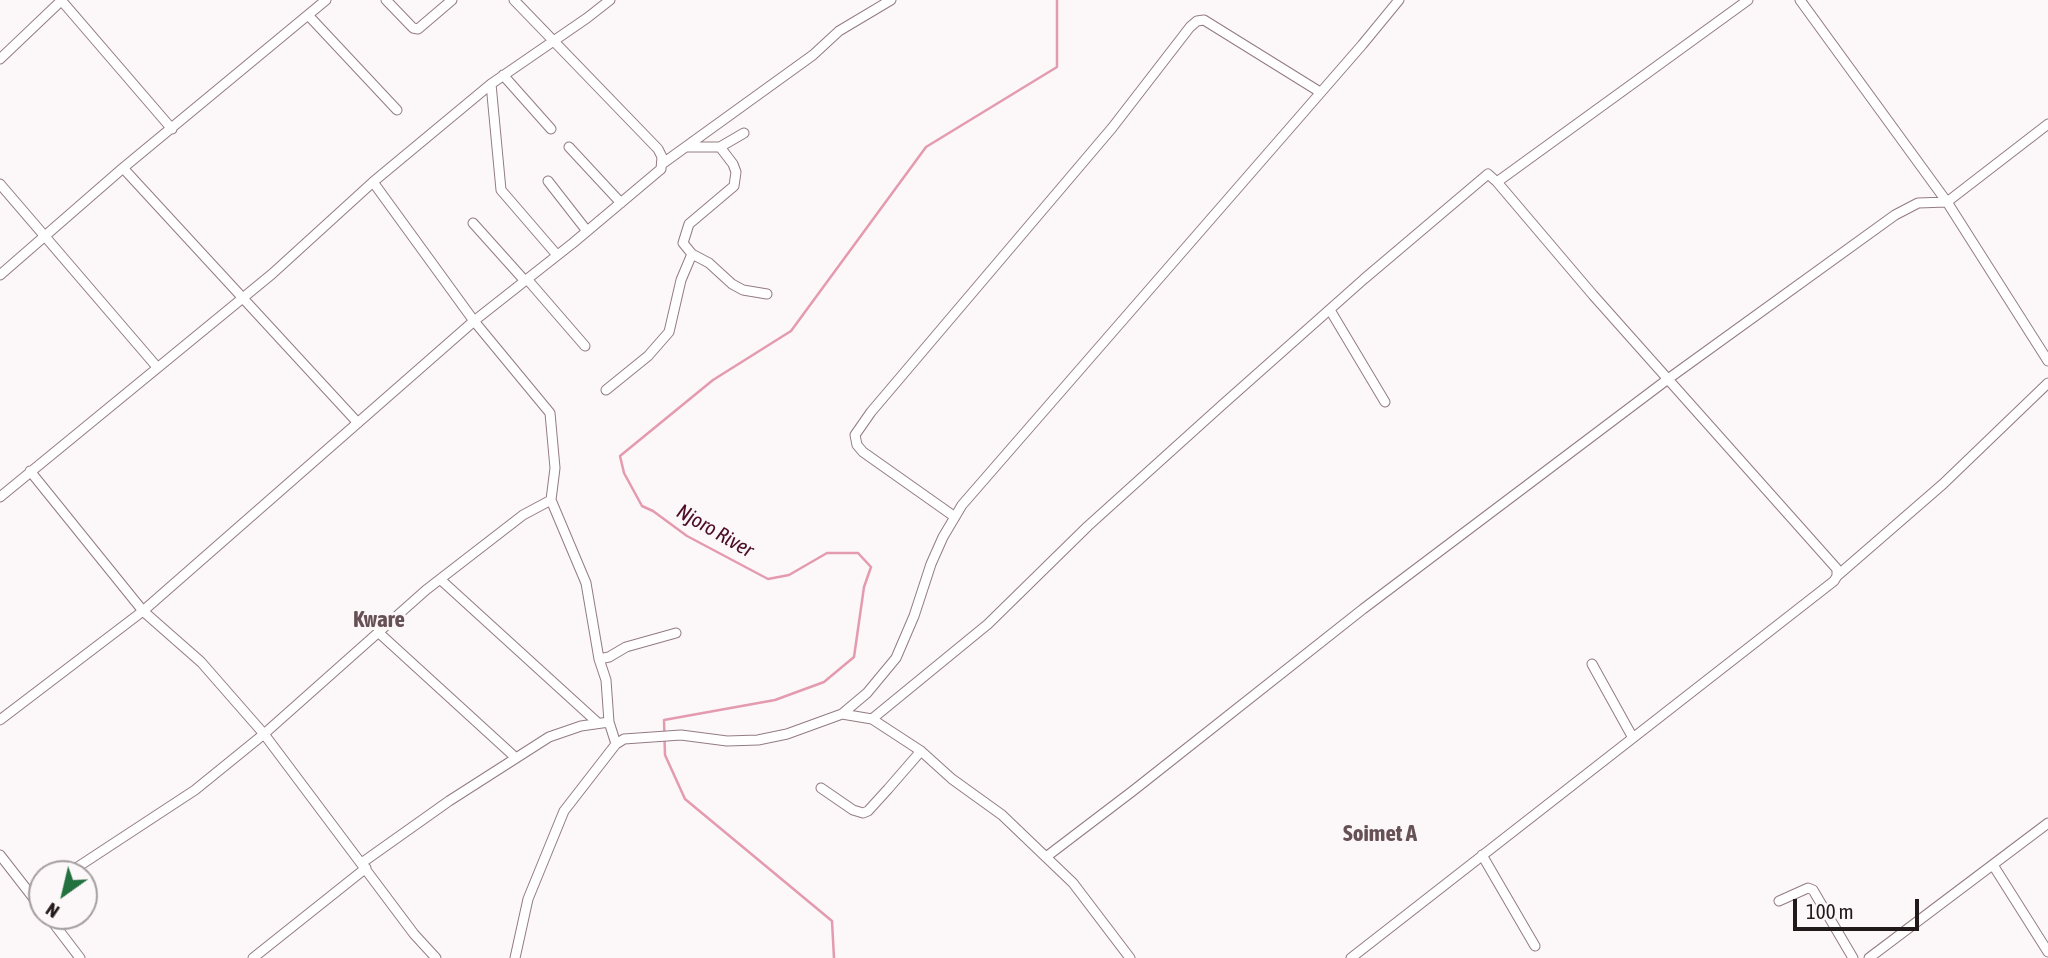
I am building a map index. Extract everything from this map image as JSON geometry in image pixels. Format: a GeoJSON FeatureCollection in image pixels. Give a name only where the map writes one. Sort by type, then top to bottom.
{"type":"FeatureCollection","features":[{"type":"Feature","properties":{"kind":"street"},"geometry":{"type":"LineString","coordinates":[[0,60],[62,0],[172,129]]}},
{"type":"Feature","properties":{"kind":"street"},"geometry":{"type":"LineString","coordinates":[[0,275],[326,0]]}},
{"type":"Feature","properties":{"kind":"street"},"geometry":{"type":"LineString","coordinates":[[386,0],[418,29],[452,0]]}},
{"type":"Feature","properties":{"kind":"street"},"geometry":{"type":"LineString","coordinates":[[514,0],[658,149],[662,163]]}},
{"type":"Feature","properties":{"kind":"street"},"geometry":{"type":"LineString","coordinates":[[0,497],[300,251],[373,182],[491,84],[610,0]]}},
{"type":"Feature","properties":{"kind":"street"},"geometry":{"type":"LineString","coordinates":[[0,720],[144,611],[474,321],[655,174],[662,163],[813,55],[839,31],[891,0]]}},
{"type":"Feature","properties":{"kind":"street"},"geometry":{"type":"LineString","coordinates":[[515,958],[528,900],[564,811],[616,744],[624,739],[681,735],[727,741],[758,740],[787,734],[842,714],[867,693],[896,659],[931,564],[962,505],[1362,46],[1399,0]]}},
{"type":"Feature","properties":{"kind":"street"},"geometry":{"type":"LineString","coordinates":[[1497,182],[1748,0]]}},
{"type":"Feature","properties":{"kind":"street"},"geometry":{"type":"LineString","coordinates":[[1800,0],[1947,202],[2048,361]]}},
{"type":"Feature","properties":{"kind":"street"},"geometry":{"type":"LineString","coordinates":[[308,15],[397,110]]}},
{"type":"Feature","properties":{"kind":"street"},"geometry":{"type":"LineString","coordinates":[[955,516],[863,452],[855,435],[871,412],[1112,128],[1190,27],[1197,21],[1204,20],[1320,92]]}},
{"type":"Feature","properties":{"kind":"street"},"geometry":{"type":"LineString","coordinates":[[503,75],[551,130]]}},
{"type":"Feature","properties":{"kind":"street"},"geometry":{"type":"LineString","coordinates":[[491,84],[501,190],[557,255]]}},
{"type":"Feature","properties":{"kind":"street"},"geometry":{"type":"LineString","coordinates":[[1046,857],[1363,609],[1668,379],[1895,215],[1918,203],[1947,202],[2048,124]]}},
{"type":"Feature","properties":{"kind":"street"},"geometry":{"type":"LineString","coordinates":[[687,147],[720,147],[744,133]]}},
{"type":"Feature","properties":{"kind":"street"},"geometry":{"type":"LineString","coordinates":[[569,147],[621,203]]}},
{"type":"Feature","properties":{"kind":"street"},"geometry":{"type":"LineString","coordinates":[[720,147],[733,164],[736,181],[730,190],[689,224],[683,243],[692,254],[709,263],[724,278],[743,290],[767,294]]}},
{"type":"Feature","properties":{"kind":"street"},"geometry":{"type":"LineString","coordinates":[[123,169],[358,423]]}},
{"type":"Feature","properties":{"kind":"street"},"geometry":{"type":"LineString","coordinates":[[872,719],[988,624],[1088,526],[1329,310],[1488,174],[1837,569],[1837,576]]}},
{"type":"Feature","properties":{"kind":"street"},"geometry":{"type":"LineString","coordinates":[[548,181],[587,231]]}},
{"type":"Feature","properties":{"kind":"street"},"geometry":{"type":"LineString","coordinates":[[373,182],[474,321],[550,413],[555,468],[551,500],[586,583],[599,659],[606,680],[609,722],[616,744]]}},
{"type":"Feature","properties":{"kind":"street"},"geometry":{"type":"LineString","coordinates":[[0,184],[157,367]]}},
{"type":"Feature","properties":{"kind":"street"},"geometry":{"type":"LineString","coordinates":[[473,223],[585,346]]}},
{"type":"Feature","properties":{"kind":"street"},"geometry":{"type":"LineString","coordinates":[[606,390],[648,356],[669,332],[681,280],[692,254]]}},
{"type":"Feature","properties":{"kind":"street"},"geometry":{"type":"LineString","coordinates":[[1329,310],[1385,402]]}},
{"type":"Feature","properties":{"kind":"street"},"geometry":{"type":"LineString","coordinates":[[1351,958],[1834,581],[1943,484],[2048,383]]}},
{"type":"Feature","properties":{"kind":"street"},"geometry":{"type":"LineString","coordinates":[[30,471],[144,611],[201,662],[264,734],[414,934],[436,958]]}},
{"type":"Feature","properties":{"kind":"street"},"geometry":{"type":"LineString","coordinates":[[88,860],[195,790],[264,734],[378,632],[441,580],[523,515],[551,500]]}},
{"type":"Feature","properties":{"kind":"street"},"geometry":{"type":"LineString","coordinates":[[441,580],[598,723]]}},
{"type":"Feature","properties":{"kind":"street"},"geometry":{"type":"LineString","coordinates":[[378,632],[516,758]]}},
{"type":"Feature","properties":{"kind":"street"},"geometry":{"type":"LineString","coordinates":[[599,659],[609,657],[626,647],[676,633]]}},
{"type":"Feature","properties":{"kind":"street"},"geometry":{"type":"LineString","coordinates":[[1592,664],[1633,738]]}},
{"type":"Feature","properties":{"kind":"street"},"geometry":{"type":"LineString","coordinates":[[842,714],[872,719],[921,751],[1002,816],[1073,883],[1130,958]]}},
{"type":"Feature","properties":{"kind":"street"},"geometry":{"type":"LineString","coordinates":[[253,958],[364,865],[449,802],[549,737],[609,722]]}},
{"type":"Feature","properties":{"kind":"street"},"geometry":{"type":"LineString","coordinates":[[821,788],[853,810],[863,813],[868,811],[921,751]]}},
{"type":"Feature","properties":{"kind":"street"},"geometry":{"type":"LineString","coordinates":[[1869,958],[2048,822]]}},
{"type":"Feature","properties":{"kind":"street"},"geometry":{"type":"LineString","coordinates":[[0,855],[28,891]]}},
{"type":"Feature","properties":{"kind":"street"},"geometry":{"type":"LineString","coordinates":[[1482,855],[1535,946]]}},
{"type":"Feature","properties":{"kind":"street"},"geometry":{"type":"LineString","coordinates":[[1993,865],[2048,952]]}},
{"type":"Feature","properties":{"kind":"street"},"geometry":{"type":"LineString","coordinates":[[1779,901],[1808,888],[1813,890],[1853,958]]}},
{"type":"Feature","properties":{"kind":"street"},"geometry":{"type":"LineString","coordinates":[[59,930],[80,958]]}},
{"type":"Feature","properties":{"kind":"waterway","name":"Njoro River"},"geometry":{"type":"LineString","coordinates":[[834,958],[832,921],[685,799],[665,755],[664,720],[775,700],[824,682],[854,657],[864,587],[871,567],[858,553],[827,553],[789,575],[768,579],[687,536],[642,506],[624,473],[620,456],[713,380],[791,331],[926,147],[1057,67],[1057,0]]}},
{"type":"Feature","properties":{"kind":"district","name":"Kware"},"geometry":{"type":"Point","coordinates":[379,620]}},
{"type":"Feature","properties":{"kind":"district","name":"Soimet A"},"geometry":{"type":"Point","coordinates":[1380,834]}}]}
